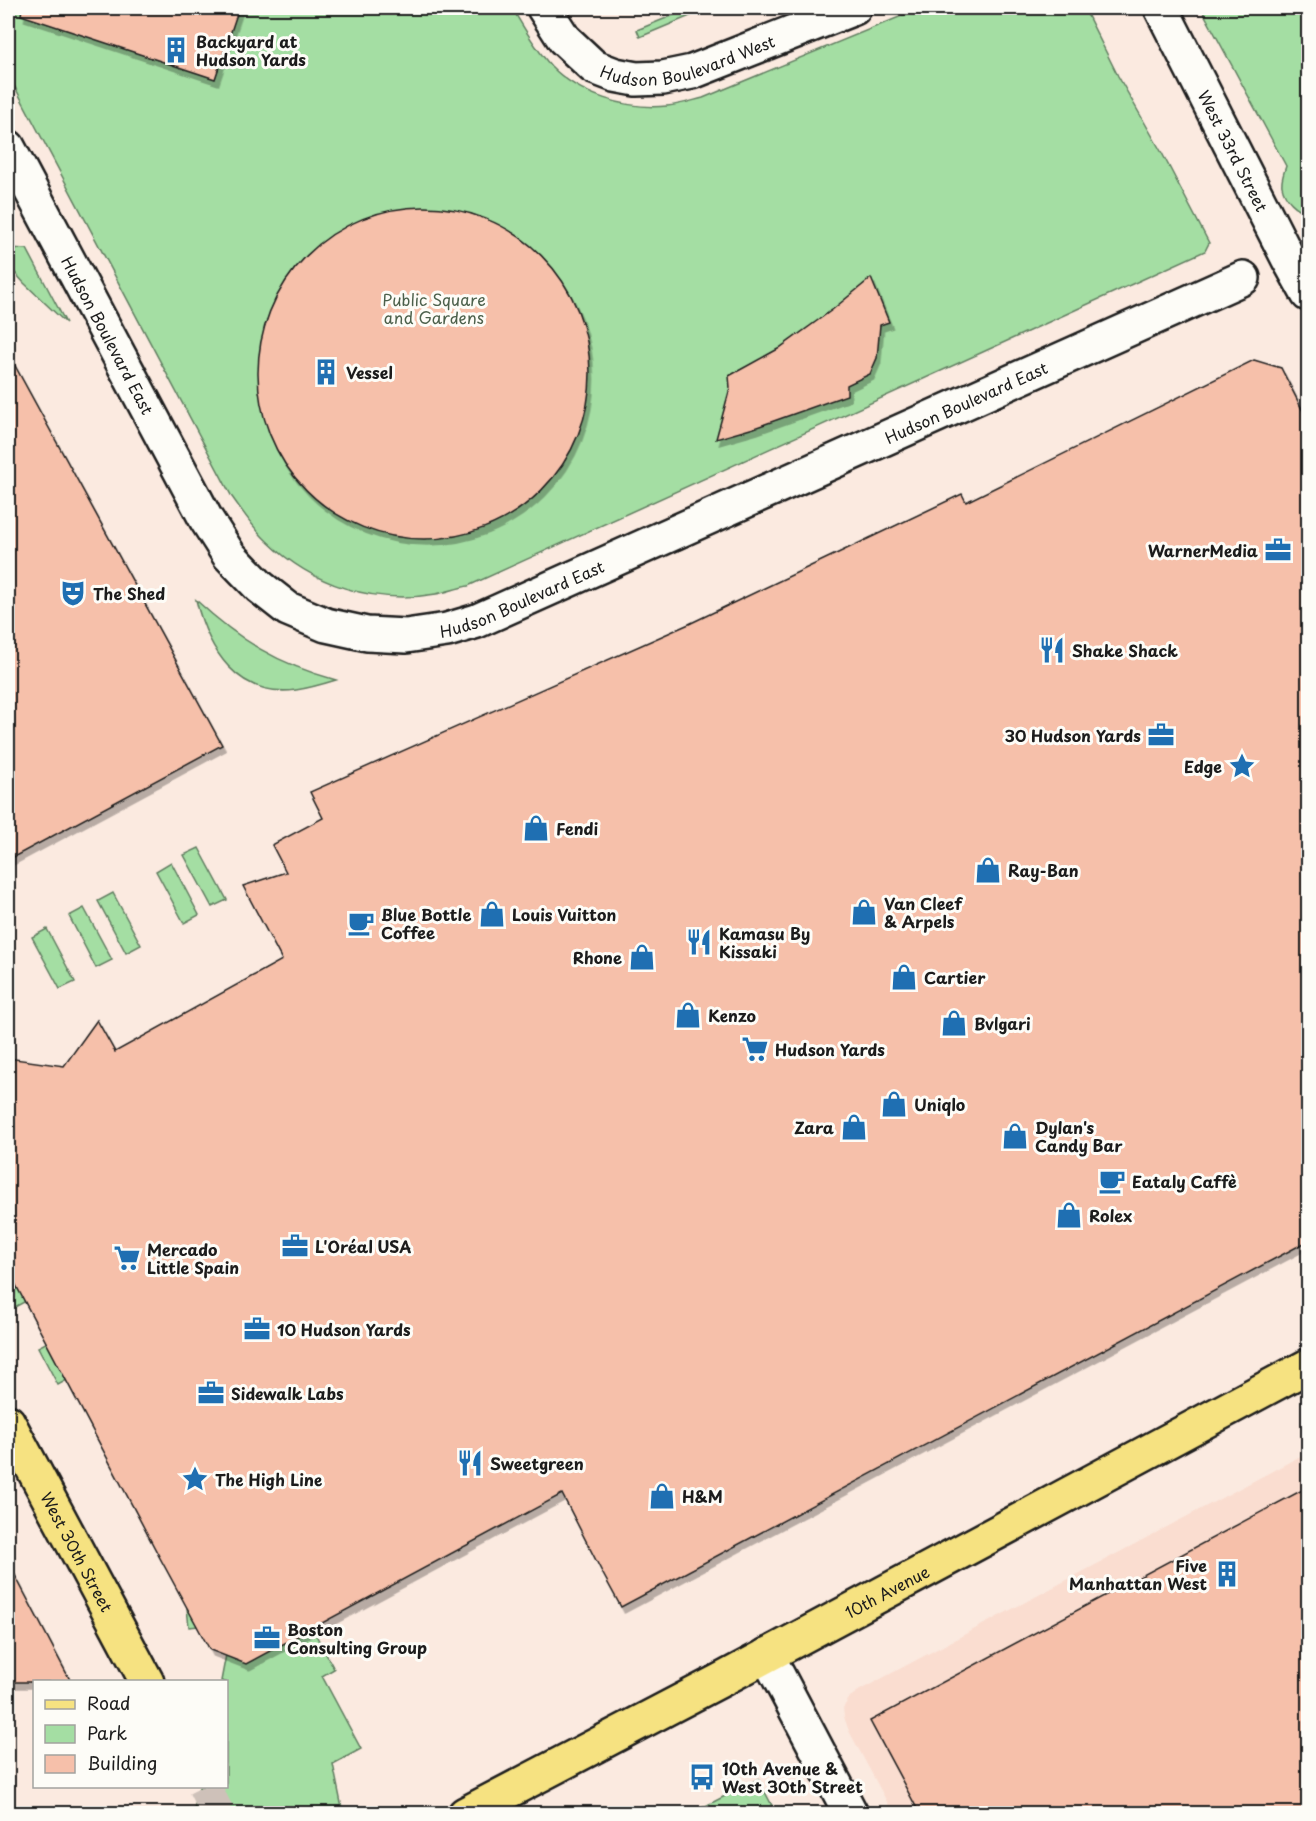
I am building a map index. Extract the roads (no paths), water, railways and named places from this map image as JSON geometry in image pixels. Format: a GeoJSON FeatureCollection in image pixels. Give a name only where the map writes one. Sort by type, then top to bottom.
{"type":"FeatureCollection","features":[{"type":"Feature","properties":{"kind":"main road","name":"10th Avenue"},"geometry":{"type":"LineString","coordinates":[[465,1814],[1308,1366]]}},
{"type":"Feature","properties":{"kind":"main road","name":"West 30th Street"},"geometry":{"type":"LineString","coordinates":[[8,1422],[146,1680]]}},
{"type":"Feature","properties":{"kind":"street","name":"Hudson Boulevard West"},"geometry":{"type":"LineString","coordinates":[[544,8],[564,39],[594,67],[615,75],[636,79],[663,78],[692,72],[854,8]]}},
{"type":"Feature","properties":{"kind":"street","name":"West 33rd Street"},"geometry":{"type":"LineString","coordinates":[[1161,8],[1298,253],[1308,294]]}},
{"type":"Feature","properties":{"kind":"street","name":"Hudson Boulevard East"},"geometry":{"type":"LineString","coordinates":[[8,147],[206,519],[229,555],[260,586],[288,609],[326,625],[367,634],[406,636],[447,630],[477,621],[1243,278]]}},
{"type":"Feature","properties":{"kind":"street"},"geometry":{"type":"LineString","coordinates":[[768,1655],[851,1814]]}},
{"type":"Feature","properties":{"kind":"tunnel"},"geometry":{"type":"LineString","coordinates":[[205,1788],[218,1814]]}},
{"type":"Feature","properties":{"kind":"place","name":"Backyard at Hudson Yards"},"geometry":{"type":"Point","coordinates":[176,50]}},
{"type":"Feature","properties":{"kind":"place","name":"Vessel"},"geometry":{"type":"Point","coordinates":[326,372]}},
{"type":"Feature","properties":{"kind":"place","name":"WarnerMedia"},"geometry":{"type":"Point","coordinates":[1278,550]}},
{"type":"Feature","properties":{"kind":"place","name":"The Shed"},"geometry":{"type":"Point","coordinates":[73,593]}},
{"type":"Feature","properties":{"kind":"place","name":"Shake Shack"},"geometry":{"type":"Point","coordinates":[1052,650]}},
{"type":"Feature","properties":{"kind":"place","name":"30 Hudson Yards"},"geometry":{"type":"Point","coordinates":[1161,735]}},
{"type":"Feature","properties":{"kind":"place","name":"Edge"},"geometry":{"type":"Point","coordinates":[1242,766]}},
{"type":"Feature","properties":{"kind":"place","name":"Fendi"},"geometry":{"type":"Point","coordinates":[536,828]}},
{"type":"Feature","properties":{"kind":"place","name":"Ray-Ban"},"geometry":{"type":"Point","coordinates":[988,870]}},
{"type":"Feature","properties":{"kind":"place","name":"Van Cleef & Arpels"},"geometry":{"type":"Point","coordinates":[864,912]}},
{"type":"Feature","properties":{"kind":"place","name":"Louis Vuitton"},"geometry":{"type":"Point","coordinates":[492,914]}},
{"type":"Feature","properties":{"kind":"place","name":"Blue Bottle Coffee"},"geometry":{"type":"Point","coordinates":[361,923]}},
{"type":"Feature","properties":{"kind":"place","name":"Kamasu By Kissaki"},"geometry":{"type":"Point","coordinates":[699,942]}},
{"type":"Feature","properties":{"kind":"place","name":"Rhone"},"geometry":{"type":"Point","coordinates":[642,957]}},
{"type":"Feature","properties":{"kind":"place","name":"Cartier"},"geometry":{"type":"Point","coordinates":[904,977]}},
{"type":"Feature","properties":{"kind":"place","name":"Kenzo"},"geometry":{"type":"Point","coordinates":[688,1015]}},
{"type":"Feature","properties":{"kind":"place","name":"Bvlgari"},"geometry":{"type":"Point","coordinates":[954,1023]}},
{"type":"Feature","properties":{"kind":"place","name":"Hudson Yards"},"geometry":{"type":"Point","coordinates":[755,1049]}},
{"type":"Feature","properties":{"kind":"place","name":"Uniqlo"},"geometry":{"type":"Point","coordinates":[894,1104]}},
{"type":"Feature","properties":{"kind":"place","name":"Zara"},"geometry":{"type":"Point","coordinates":[854,1127]}},
{"type":"Feature","properties":{"kind":"place","name":"Dylan's Candy Bar"},"geometry":{"type":"Point","coordinates":[1015,1136]}},
{"type":"Feature","properties":{"kind":"place","name":"Eataly Caffè"},"geometry":{"type":"Point","coordinates":[1112,1181]}},
{"type":"Feature","properties":{"kind":"place","name":"Rolex"},"geometry":{"type":"Point","coordinates":[1069,1215]}},
{"type":"Feature","properties":{"kind":"place","name":"L'Oréal USA"},"geometry":{"type":"Point","coordinates":[295,1246]}},
{"type":"Feature","properties":{"kind":"place","name":"Mercado Little Spain"},"geometry":{"type":"Point","coordinates":[127,1258]}},
{"type":"Feature","properties":{"kind":"place","name":"10 Hudson Yards"},"geometry":{"type":"Point","coordinates":[257,1329]}},
{"type":"Feature","properties":{"kind":"place","name":"Sidewalk Labs"},"geometry":{"type":"Point","coordinates":[211,1393]}},
{"type":"Feature","properties":{"kind":"place","name":"Sweetgreen"},"geometry":{"type":"Point","coordinates":[470,1463]}},
{"type":"Feature","properties":{"kind":"place","name":"The High Line"},"geometry":{"type":"Point","coordinates":[195,1479]}},
{"type":"Feature","properties":{"kind":"place","name":"H&M"},"geometry":{"type":"Point","coordinates":[662,1496]}},
{"type":"Feature","properties":{"kind":"place","name":"Five Manhattan West"},"geometry":{"type":"Point","coordinates":[1227,1574]}},
{"type":"Feature","properties":{"kind":"place","name":"Boston Consulting Group"},"geometry":{"type":"Point","coordinates":[267,1638]}},
{"type":"Feature","properties":{"kind":"place","name":"10th Avenue & West 30th Street"},"geometry":{"type":"Point","coordinates":[702,1777]}},
{"type":"Feature","properties":{"kind":"park label","name":"Public Square and Gardens"},"geometry":{"type":"Point","coordinates":[434,308]}}]}
